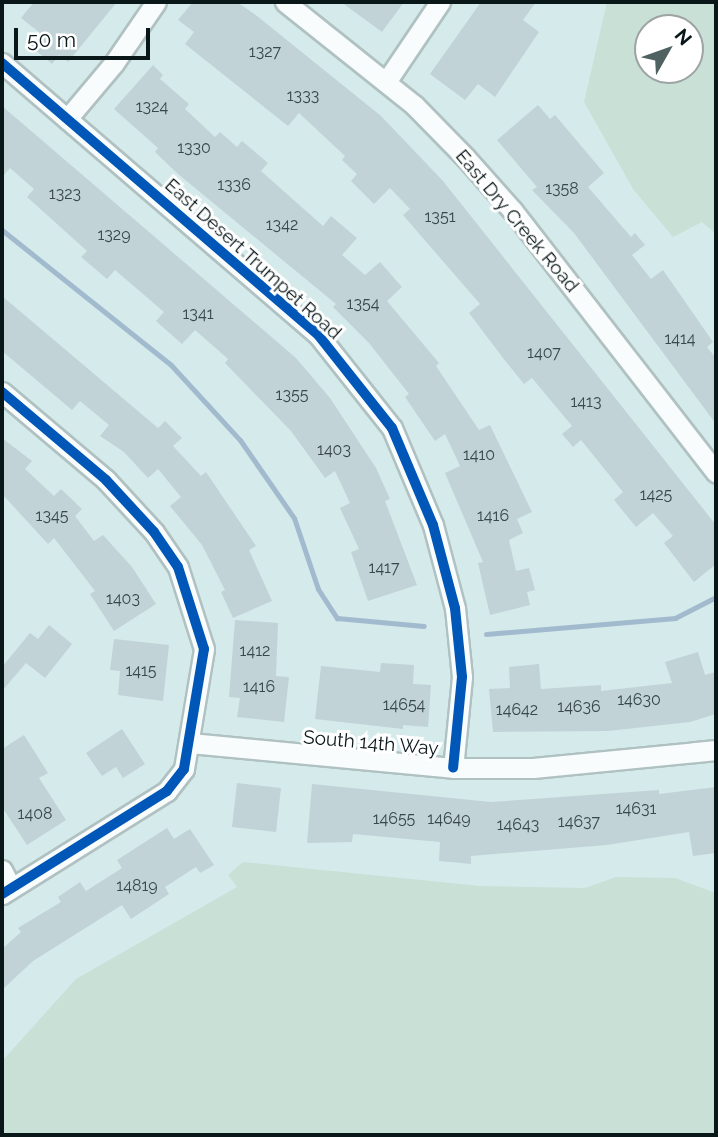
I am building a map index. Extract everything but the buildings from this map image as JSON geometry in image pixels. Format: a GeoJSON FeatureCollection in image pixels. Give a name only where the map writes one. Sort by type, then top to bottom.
{"type":"FeatureCollection","features":[{"type":"Feature","properties":{"kind":"street"},"geometry":{"type":"LineString","coordinates":[[67,119],[114,63],[156,2]]}},
{"type":"Feature","properties":{"kind":"street","name":"East Dry Creek Road"},"geometry":{"type":"LineString","coordinates":[[285,2],[414,105],[513,211],[716,473]]}},
{"type":"Feature","properties":{"kind":"street"},"geometry":{"type":"LineString","coordinates":[[386,82],[440,2]]}},
{"type":"Feature","properties":{"kind":"street","name":"East Desert Trumpet Road"},"geometry":{"type":"LineString","coordinates":[[2,64],[319,336],[391,428],[433,525],[455,608],[462,677],[453,768]]}},
{"type":"Feature","properties":{"kind":"street"},"geometry":{"type":"LineString","coordinates":[[2,392],[106,480],[178,567],[204,649],[184,769],[167,790],[6,891],[2,870]]}},
{"type":"Feature","properties":{"kind":"street","name":"South 14th Way"},"geometry":{"type":"LineString","coordinates":[[190,743],[453,768],[533,768],[716,750]]}},
{"type":"Feature","properties":{"kind":"green space"},"geometry":{"type":"Polygon","coordinates":[[[607,2],[716,2],[716,234],[702,222],[673,237],[633,189],[584,102],[607,2]]]}},
{"type":"Feature","properties":{"kind":"green space"},"geometry":{"type":"Polygon","coordinates":[[[243,862],[480,886],[585,888],[616,877],[675,878],[716,893],[716,1135],[2,1135],[2,1061],[76,979],[237,887],[228,875],[243,862]]]}},
{"type":"Feature","properties":{"kind":"waterway"},"geometry":{"type":"LineString","coordinates":[[2,230],[171,365],[240,440],[294,518],[318,589],[337,618],[424,626]]}},
{"type":"Feature","properties":{"kind":"waterway"},"geometry":{"type":"LineString","coordinates":[[486,634],[675,618],[716,597]]}},
{"type":"Feature","properties":{"kind":"cycle path"},"geometry":{"type":"LineString","coordinates":[[2,63],[319,336],[392,428],[433,525],[455,608],[462,677],[453,768]]}},
{"type":"Feature","properties":{"kind":"cycle path"},"geometry":{"type":"LineString","coordinates":[[2,392],[106,480],[154,532],[178,567],[204,649],[184,769],[167,791],[2,894]]}}]}
